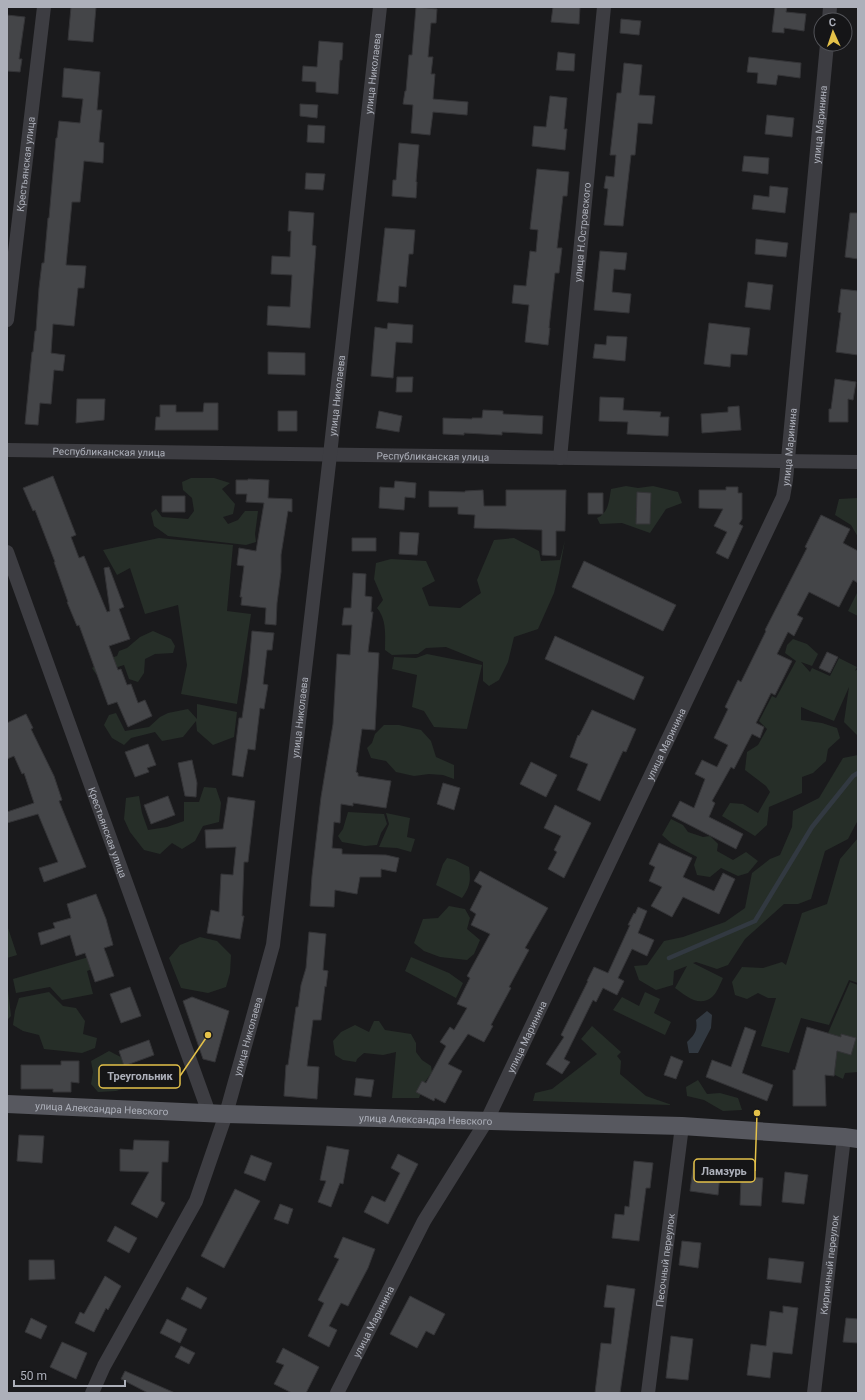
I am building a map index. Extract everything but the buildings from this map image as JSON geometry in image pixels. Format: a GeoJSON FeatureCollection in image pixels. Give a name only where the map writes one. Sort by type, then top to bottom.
{"type":"FeatureCollection","features":[{"type":"Feature","properties":{"kind":"main road","name":"улица Александра Невского"},"geometry":{"type":"LineString","coordinates":[[7,1104],[217,1113],[682,1126],[853,1137]]}},
{"type":"Feature","properties":{"kind":"street","name":"Крестьянская улица"},"geometry":{"type":"LineString","coordinates":[[7,320],[44,7]]}},
{"type":"Feature","properties":{"kind":"street","name":"улица Николаева"},"geometry":{"type":"LineString","coordinates":[[92,1393],[104,1366],[196,1201],[217,1113],[273,945],[380,7]]}},
{"type":"Feature","properties":{"kind":"street","name":"улица Н.Островского"},"geometry":{"type":"LineString","coordinates":[[560,458],[604,7]]}},
{"type":"Feature","properties":{"kind":"street","name":"улица Маринина"},"geometry":{"type":"LineString","coordinates":[[337,1393],[424,1221],[487,1120],[783,497],[786,484],[826,52]]}},
{"type":"Feature","properties":{"kind":"street","name":"Республиканская улица"},"geometry":{"type":"LineString","coordinates":[[7,450],[858,462]]}},
{"type":"Feature","properties":{"kind":"street","name":"Крестьянская улица"},"geometry":{"type":"LineString","coordinates":[[7,552],[217,1113]]}},
{"type":"Feature","properties":{"kind":"street","name":"Песочный переулок"},"geometry":{"type":"LineString","coordinates":[[648,1393],[682,1126]]}},
{"type":"Feature","properties":{"kind":"street","name":"Кирпичный переулок"},"geometry":{"type":"LineString","coordinates":[[814,1393],[853,1137]]}},
{"type":"Feature","properties":{"kind":"shaded area"},"geometry":{"type":"Polygon","coordinates":[[[191,478],[214,478],[230,483],[222,489],[235,504],[233,514],[223,517],[228,524],[238,520],[245,511],[258,511],[255,534],[256,542],[246,545],[168,536],[154,526],[151,513],[156,509],[162,517],[188,519],[194,511],[192,498],[183,490],[182,482],[191,478]]]}},
{"type":"Feature","properties":{"kind":"shaded area"},"geometry":{"type":"Polygon","coordinates":[[[626,486],[638,488],[653,486],[678,492],[682,503],[666,509],[650,533],[622,523],[600,524],[597,518],[606,510],[611,489],[626,486]]]}},
{"type":"Feature","properties":{"kind":"shaded area"},"geometry":{"type":"Polygon","coordinates":[[[858,498],[858,537],[851,525],[835,515],[839,499],[858,498]]]}},
{"type":"Feature","properties":{"kind":"shaded area"},"geometry":{"type":"Polygon","coordinates":[[[159,538],[233,545],[227,611],[251,614],[237,704],[181,694],[187,665],[178,605],[145,614],[130,568],[117,575],[103,550],[159,538]]]}},
{"type":"Feature","properties":{"kind":"shaded area"},"geometry":{"type":"Polygon","coordinates":[[[514,538],[539,551],[541,561],[560,560],[565,540],[554,593],[538,629],[514,637],[508,662],[499,680],[489,686],[483,681],[483,662],[446,647],[426,648],[418,654],[392,655],[385,650],[384,623],[377,608],[383,600],[374,579],[376,563],[391,559],[426,561],[435,581],[422,588],[429,606],[460,608],[481,593],[477,580],[494,540],[514,538]]]}},
{"type":"Feature","properties":{"kind":"shaded area"},"geometry":{"type":"Polygon","coordinates":[[[858,591],[858,616],[848,611],[858,591]]]}},
{"type":"Feature","properties":{"kind":"shaded area"},"geometry":{"type":"Polygon","coordinates":[[[153,631],[171,639],[175,646],[173,653],[155,654],[145,659],[144,673],[138,682],[129,679],[124,665],[96,674],[92,668],[99,662],[117,656],[119,651],[127,648],[140,637],[153,631]]]}},
{"type":"Feature","properties":{"kind":"shaded area"},"geometry":{"type":"Polygon","coordinates":[[[793,639],[807,644],[818,654],[812,666],[801,662],[810,672],[812,668],[830,676],[839,658],[857,667],[855,671],[858,669],[858,736],[844,722],[849,687],[834,721],[801,707],[801,720],[822,723],[837,728],[840,738],[828,749],[826,761],[813,773],[802,777],[802,793],[769,807],[767,825],[755,836],[722,816],[730,803],[743,804],[758,813],[770,792],[766,786],[745,770],[747,752],[758,745],[767,729],[759,721],[772,696],[776,698],[796,661],[785,653],[787,645],[793,639]]]}},
{"type":"Feature","properties":{"kind":"shaded area"},"geometry":{"type":"Polygon","coordinates":[[[427,654],[482,665],[467,729],[434,727],[424,711],[412,707],[417,675],[392,669],[394,657],[416,658],[427,654]]]}},
{"type":"Feature","properties":{"kind":"shaded area"},"geometry":{"type":"Polygon","coordinates":[[[197,704],[237,712],[234,737],[213,745],[197,731],[196,721],[183,737],[162,741],[155,732],[131,738],[124,745],[112,738],[104,725],[109,715],[116,713],[125,731],[149,727],[160,717],[168,713],[188,709],[197,719],[197,704]]]}},
{"type":"Feature","properties":{"kind":"shaded area"},"geometry":{"type":"Polygon","coordinates":[[[384,725],[399,725],[421,730],[431,741],[436,757],[454,765],[454,779],[443,775],[429,774],[414,776],[396,772],[386,761],[371,758],[367,748],[372,743],[375,734],[384,725]]]}},
{"type":"Feature","properties":{"kind":"shaded area"},"geometry":{"type":"Polygon","coordinates":[[[858,755],[858,820],[848,839],[825,851],[811,899],[798,904],[784,904],[745,939],[728,965],[717,969],[696,962],[693,963],[723,978],[715,993],[707,1000],[697,1001],[675,988],[687,966],[674,971],[673,985],[656,990],[639,980],[634,966],[647,965],[664,941],[683,937],[725,922],[745,908],[752,873],[770,859],[780,855],[792,827],[793,811],[819,798],[843,758],[858,755]]]}},
{"type":"Feature","properties":{"kind":"shaded area"},"geometry":{"type":"Polygon","coordinates":[[[204,787],[216,788],[221,803],[219,822],[203,826],[195,841],[182,849],[172,843],[160,854],[144,850],[130,832],[124,819],[126,798],[139,796],[142,813],[148,830],[167,827],[184,821],[184,802],[199,802],[204,787]]]}},
{"type":"Feature","properties":{"kind":"shaded area"},"geometry":{"type":"Polygon","coordinates":[[[348,812],[384,814],[387,824],[381,833],[377,845],[365,846],[342,842],[338,836],[343,829],[348,812]]]}},
{"type":"Feature","properties":{"kind":"shaded area"},"geometry":{"type":"Polygon","coordinates":[[[386,813],[410,818],[407,837],[415,839],[411,852],[397,848],[379,847],[389,824],[386,813]]]}},
{"type":"Feature","properties":{"kind":"shaded area"},"geometry":{"type":"Polygon","coordinates":[[[671,819],[683,825],[688,832],[703,837],[710,836],[718,844],[717,851],[733,860],[746,852],[758,861],[748,873],[738,876],[721,868],[710,877],[697,875],[694,865],[697,857],[671,843],[662,835],[671,819]]]}},
{"type":"Feature","properties":{"kind":"shaded area"},"geometry":{"type":"Polygon","coordinates":[[[858,838],[858,983],[849,980],[829,1025],[801,1018],[789,1053],[761,1046],[776,998],[768,998],[758,993],[747,999],[735,995],[732,982],[742,967],[763,968],[782,962],[786,965],[802,913],[827,904],[840,859],[858,838]]]}},
{"type":"Feature","properties":{"kind":"shaded area"},"geometry":{"type":"Polygon","coordinates":[[[447,858],[469,867],[469,884],[462,898],[436,885],[443,864],[447,858]]]}},
{"type":"Feature","properties":{"kind":"shaded area"},"geometry":{"type":"Polygon","coordinates":[[[449,906],[465,909],[470,918],[467,929],[480,940],[474,954],[467,960],[440,957],[424,951],[414,943],[423,919],[438,918],[449,906]]]}},
{"type":"Feature","properties":{"kind":"shaded area"},"geometry":{"type":"Polygon","coordinates":[[[7,925],[17,955],[7,958],[7,925]]]}},
{"type":"Feature","properties":{"kind":"shaded area"},"geometry":{"type":"Polygon","coordinates":[[[200,937],[217,941],[231,955],[230,973],[226,987],[208,993],[181,988],[169,958],[180,945],[200,937]]]}},
{"type":"Feature","properties":{"kind":"shaded area"},"geometry":{"type":"Polygon","coordinates":[[[106,952],[110,962],[87,971],[93,994],[62,1000],[50,987],[16,993],[13,979],[106,952]]]}},
{"type":"Feature","properties":{"kind":"shaded area"},"geometry":{"type":"Polygon","coordinates":[[[411,957],[449,973],[463,983],[456,998],[405,971],[411,957]]]}},
{"type":"Feature","properties":{"kind":"shaded area"},"geometry":{"type":"Polygon","coordinates":[[[7,981],[11,1016],[7,1020],[7,981]]]}},
{"type":"Feature","properties":{"kind":"shaded area"},"geometry":{"type":"Polygon","coordinates":[[[850,982],[858,985],[858,1072],[845,1073],[843,1079],[831,1073],[822,1047],[850,982]]]}},
{"type":"Feature","properties":{"kind":"shaded area"},"geometry":{"type":"Polygon","coordinates":[[[49,992],[63,1006],[76,1008],[85,1021],[83,1034],[97,1038],[95,1048],[82,1053],[44,1049],[39,1035],[23,1031],[13,1025],[19,998],[49,992]]]}},
{"type":"Feature","properties":{"kind":"shaded area"},"geometry":{"type":"Polygon","coordinates":[[[645,992],[660,999],[654,1013],[671,1022],[665,1035],[613,1010],[622,997],[639,1006],[645,992]]]}},
{"type":"Feature","properties":{"kind":"shaded area"},"geometry":{"type":"Polygon","coordinates":[[[707,1011],[712,1015],[711,1028],[698,1053],[689,1053],[687,1042],[695,1032],[696,1020],[707,1011]]]}},
{"type":"Feature","properties":{"kind":"shaded area"},"geometry":{"type":"Polygon","coordinates":[[[374,1021],[379,1021],[385,1030],[411,1034],[416,1043],[416,1052],[422,1060],[431,1066],[432,1072],[425,1082],[419,1098],[392,1098],[396,1052],[383,1055],[364,1053],[357,1059],[356,1062],[343,1060],[335,1055],[333,1041],[341,1032],[355,1025],[369,1032],[374,1021]]]}},
{"type":"Feature","properties":{"kind":"shaded area"},"geometry":{"type":"Polygon","coordinates":[[[592,1026],[621,1052],[617,1056],[621,1061],[620,1074],[646,1096],[672,1105],[533,1101],[535,1093],[552,1089],[597,1054],[581,1039],[592,1026]]]}},
{"type":"Feature","properties":{"kind":"shaded area"},"geometry":{"type":"Polygon","coordinates":[[[109,1051],[125,1060],[130,1067],[131,1086],[116,1091],[98,1092],[91,1084],[93,1072],[91,1061],[109,1051]]]}},
{"type":"Feature","properties":{"kind":"shaded area"},"geometry":{"type":"Polygon","coordinates":[[[698,1080],[707,1094],[720,1093],[738,1098],[742,1110],[723,1111],[704,1100],[687,1096],[686,1087],[698,1080]]]}},
{"type":"Feature","properties":{"kind":"waterway"},"geometry":{"type":"LineString","coordinates":[[669,958],[755,921],[812,827],[853,776],[858,773]]}},
{"type":"Feature","properties":{"kind":"place","name":"Треугольник"},"geometry":{"type":"Point","coordinates":[208,1035]}},
{"type":"Feature","properties":{"kind":"place","name":"Ламзурь"},"geometry":{"type":"Point","coordinates":[757,1113]}}]}
